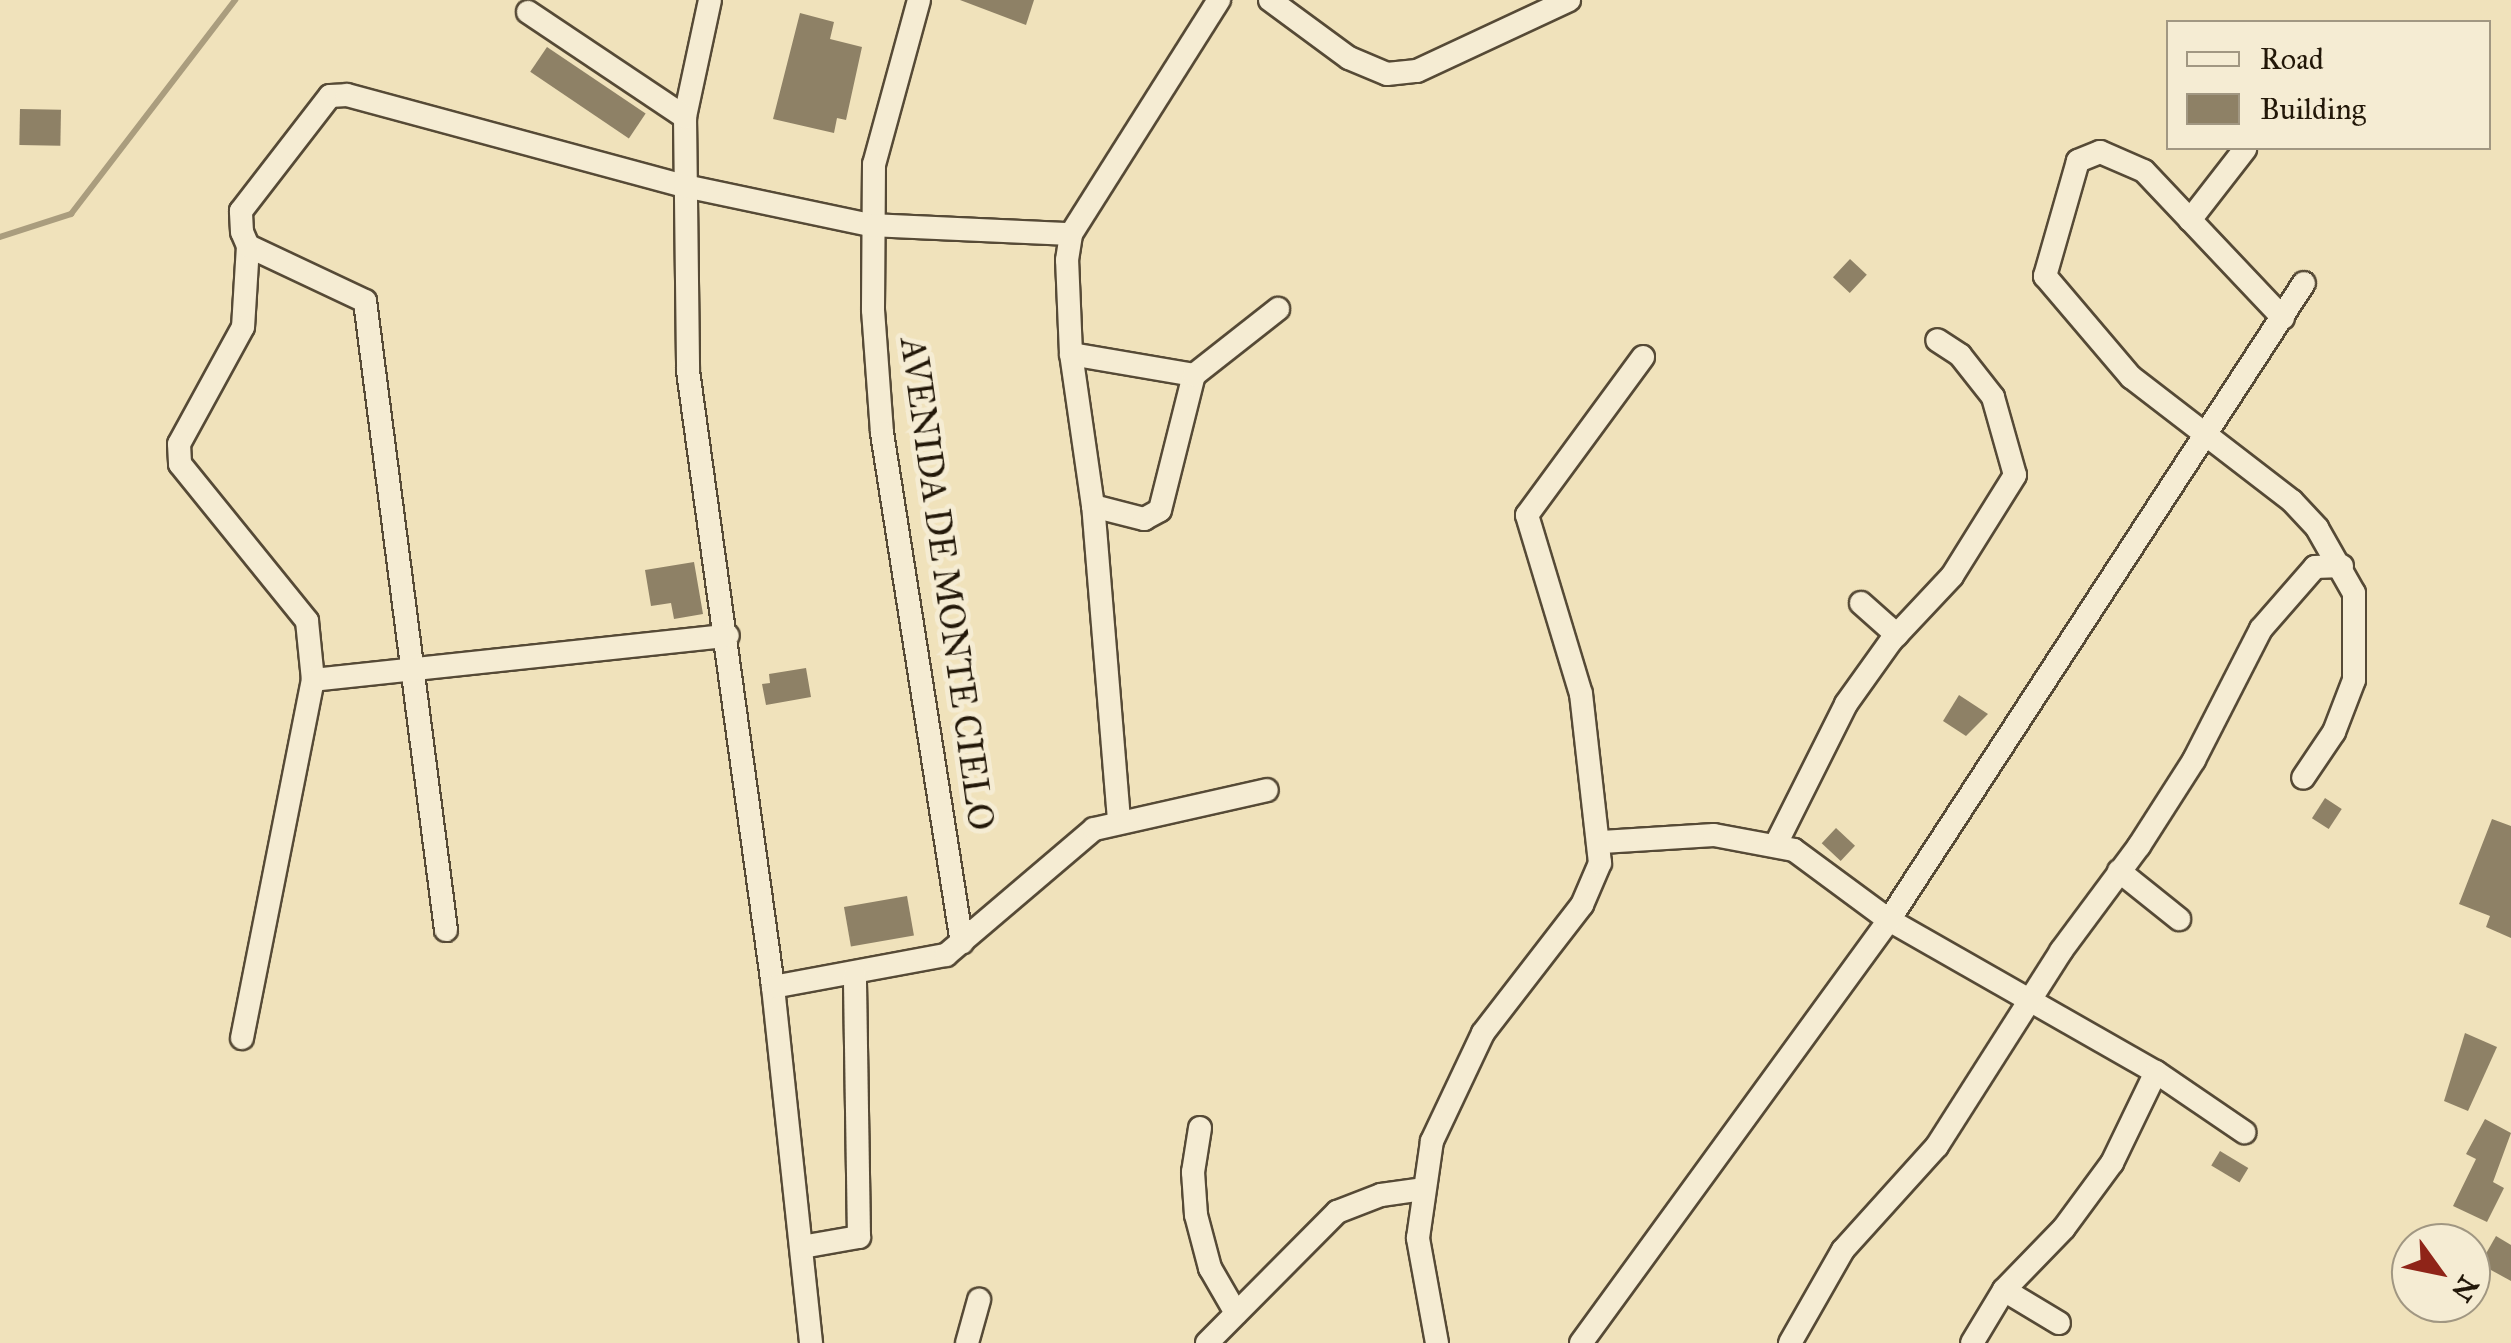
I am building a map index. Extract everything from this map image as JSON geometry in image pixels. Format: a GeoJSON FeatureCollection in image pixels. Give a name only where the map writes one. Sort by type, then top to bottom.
{"type":"FeatureCollection","features":[{"type":"Feature","properties":{"kind":"street"},"geometry":{"type":"LineString","coordinates":[[710,0],[685,117],[688,371],[728,636],[773,987],[812,1343]]}},
{"type":"Feature","properties":{"kind":"street","name":"AVENIDA DE MONTE CIELO"},"geometry":{"type":"LineString","coordinates":[[919,0],[874,164],[870,226],[882,433],[962,943]]}},
{"type":"Feature","properties":{"kind":"street"},"geometry":{"type":"LineString","coordinates":[[1119,820],[1093,506],[1070,354],[1071,234],[1220,0]]}},
{"type":"Feature","properties":{"kind":"street"},"geometry":{"type":"LineString","coordinates":[[1270,0],[1349,58],[1387,74],[1417,71],[1569,0]]}},
{"type":"Feature","properties":{"kind":"street"},"geometry":{"type":"LineString","coordinates":[[528,12],[685,117]]}},
{"type":"Feature","properties":{"kind":"street"},"geometry":{"type":"LineString","coordinates":[[242,1038],[313,680],[308,621],[180,464],[179,444],[243,326],[248,246],[240,211],[330,96],[347,95],[684,186],[870,226],[1071,234]]}},
{"type":"Feature","properties":{"kind":"street"},"geometry":{"type":"LineString","coordinates":[[2190,220],[2245,150]]}},
{"type":"Feature","properties":{"kind":"street"},"geometry":{"type":"LineString","coordinates":[[2283,318],[2144,171],[2100,152],[2078,161],[2045,276],[2131,378],[2292,501],[2342,566],[2358,624],[2354,680],[2334,732],[2303,778]]}},
{"type":"Feature","properties":{"kind":"street"},"geometry":{"type":"LineString","coordinates":[[248,246],[366,301],[446,930]]}},
{"type":"Feature","properties":{"kind":"street"},"geometry":{"type":"LineString","coordinates":[[1581,1343],[1889,920],[2304,282]]}},
{"type":"Feature","properties":{"kind":"street"},"geometry":{"type":"LineString","coordinates":[[1093,506],[1144,519],[1160,510],[1194,375],[1278,309]]}},
{"type":"Feature","properties":{"kind":"street"},"geometry":{"type":"LineString","coordinates":[[1776,844],[1828,735],[1896,635],[1952,576],[2015,475],[1993,397],[1960,354],[1937,340]]}},
{"type":"Feature","properties":{"kind":"street"},"geometry":{"type":"LineString","coordinates":[[1070,354],[1194,375]]}},
{"type":"Feature","properties":{"kind":"street"},"geometry":{"type":"LineString","coordinates":[[1430,1341],[1418,1238],[1432,1141],[1454,1087],[1517,982],[1582,905],[1602,842],[1582,694],[1527,515],[1643,357]]}},
{"type":"Feature","properties":{"kind":"street"},"geometry":{"type":"LineString","coordinates":[[1790,1343],[1843,1250],[1936,1146],[2194,760],[2261,629],[2315,567],[2342,566]]}},
{"type":"Feature","properties":{"kind":"street"},"geometry":{"type":"LineString","coordinates":[[1860,604],[1896,635]]}},
{"type":"Feature","properties":{"kind":"street"},"geometry":{"type":"LineString","coordinates":[[313,680],[728,636]]}},
{"type":"Feature","properties":{"kind":"street"},"geometry":{"type":"LineString","coordinates":[[773,987],[855,976],[946,955],[1094,829],[1119,820],[1266,790]]}},
{"type":"Feature","properties":{"kind":"street"},"geometry":{"type":"LineString","coordinates":[[1602,842],[1714,835],[1776,844],[1836,876],[1889,920],[2156,1072],[2244,1132]]}},
{"type":"Feature","properties":{"kind":"street"},"geometry":{"type":"LineString","coordinates":[[2119,872],[2179,919]]}},
{"type":"Feature","properties":{"kind":"street"},"geometry":{"type":"LineString","coordinates":[[802,1247],[860,1237],[855,976]]}},
{"type":"Feature","properties":{"kind":"street"},"geometry":{"type":"LineString","coordinates":[[1972,1343],[2004,1290],[2064,1228],[2112,1164],[2156,1072]]}},
{"type":"Feature","properties":{"kind":"street"},"geometry":{"type":"LineString","coordinates":[[1200,1128],[1193,1172],[1196,1215],[1210,1268],[1236,1313]]}},
{"type":"Feature","properties":{"kind":"street"},"geometry":{"type":"LineString","coordinates":[[1207,1343],[1337,1212],[1381,1195],[1423,1189]]}},
{"type":"Feature","properties":{"kind":"street"},"geometry":{"type":"LineString","coordinates":[[2004,1290],[2059,1324]]}},
{"type":"Feature","properties":{"kind":"street"},"geometry":{"type":"LineString","coordinates":[[967,1343],[979,1300]]}},
{"type":"Feature","properties":{"kind":"building"},"geometry":{"type":"Polygon","coordinates":[[[960,0],[1034,0],[1026,25],[960,0]]]}},
{"type":"Feature","properties":{"kind":"building"},"geometry":{"type":"Polygon","coordinates":[[[800,13],[834,22],[830,39],[862,47],[846,120],[837,118],[834,133],[773,119],[800,13]]]}},
{"type":"Feature","properties":{"kind":"building"},"geometry":{"type":"Polygon","coordinates":[[[547,47],[646,114],[629,138],[530,72],[547,47]]]}},
{"type":"Feature","properties":{"kind":"building"},"geometry":{"type":"Polygon","coordinates":[[[20,109],[61,110],[60,146],[19,145],[20,109]]]}},
{"type":"Feature","properties":{"kind":"building"},"geometry":{"type":"Polygon","coordinates":[[[1850,259],[1867,275],[1850,293],[1833,277],[1850,259]]]}},
{"type":"Feature","properties":{"kind":"building"},"geometry":{"type":"Polygon","coordinates":[[[694,562],[703,614],[674,619],[671,603],[651,606],[645,570],[694,562]]]}},
{"type":"Feature","properties":{"kind":"building"},"geometry":{"type":"Polygon","coordinates":[[[806,668],[811,697],[766,705],[762,684],[770,683],[769,674],[806,668]]]}},
{"type":"Feature","properties":{"kind":"building"},"geometry":{"type":"Polygon","coordinates":[[[1959,695],[1988,714],[1966,736],[1943,721],[1959,695]]]}},
{"type":"Feature","properties":{"kind":"building"},"geometry":{"type":"Polygon","coordinates":[[[2325,798],[2342,809],[2329,829],[2312,818],[2325,798]]]}},
{"type":"Feature","properties":{"kind":"building"},"geometry":{"type":"Polygon","coordinates":[[[2492,819],[2511,826],[2511,938],[2486,927],[2490,916],[2459,904],[2492,819]]]}},
{"type":"Feature","properties":{"kind":"building"},"geometry":{"type":"Polygon","coordinates":[[[1836,828],[1855,846],[1841,861],[1822,843],[1836,828]]]}},
{"type":"Feature","properties":{"kind":"building"},"geometry":{"type":"Polygon","coordinates":[[[907,896],[914,935],[851,947],[844,907],[907,896]]]}},
{"type":"Feature","properties":{"kind":"building"},"geometry":{"type":"Polygon","coordinates":[[[2465,1033],[2497,1047],[2468,1111],[2444,1101],[2465,1033]]]}},
{"type":"Feature","properties":{"kind":"building"},"geometry":{"type":"Polygon","coordinates":[[[2485,1119],[2511,1133],[2493,1182],[2504,1188],[2487,1222],[2453,1206],[2476,1159],[2466,1154],[2485,1119]]]}},
{"type":"Feature","properties":{"kind":"building"},"geometry":{"type":"Polygon","coordinates":[[[2220,1151],[2248,1168],[2240,1183],[2211,1166],[2220,1151]]]}},
{"type":"Feature","properties":{"kind":"building"},"geometry":{"type":"Polygon","coordinates":[[[2496,1236],[2511,1245],[2511,1281],[2491,1270],[2491,1245],[2496,1236]]]}},
{"type":"Feature","properties":{"kind":"waterway"},"geometry":{"type":"LineString","coordinates":[[0,237],[71,214],[235,0]]}}]}
